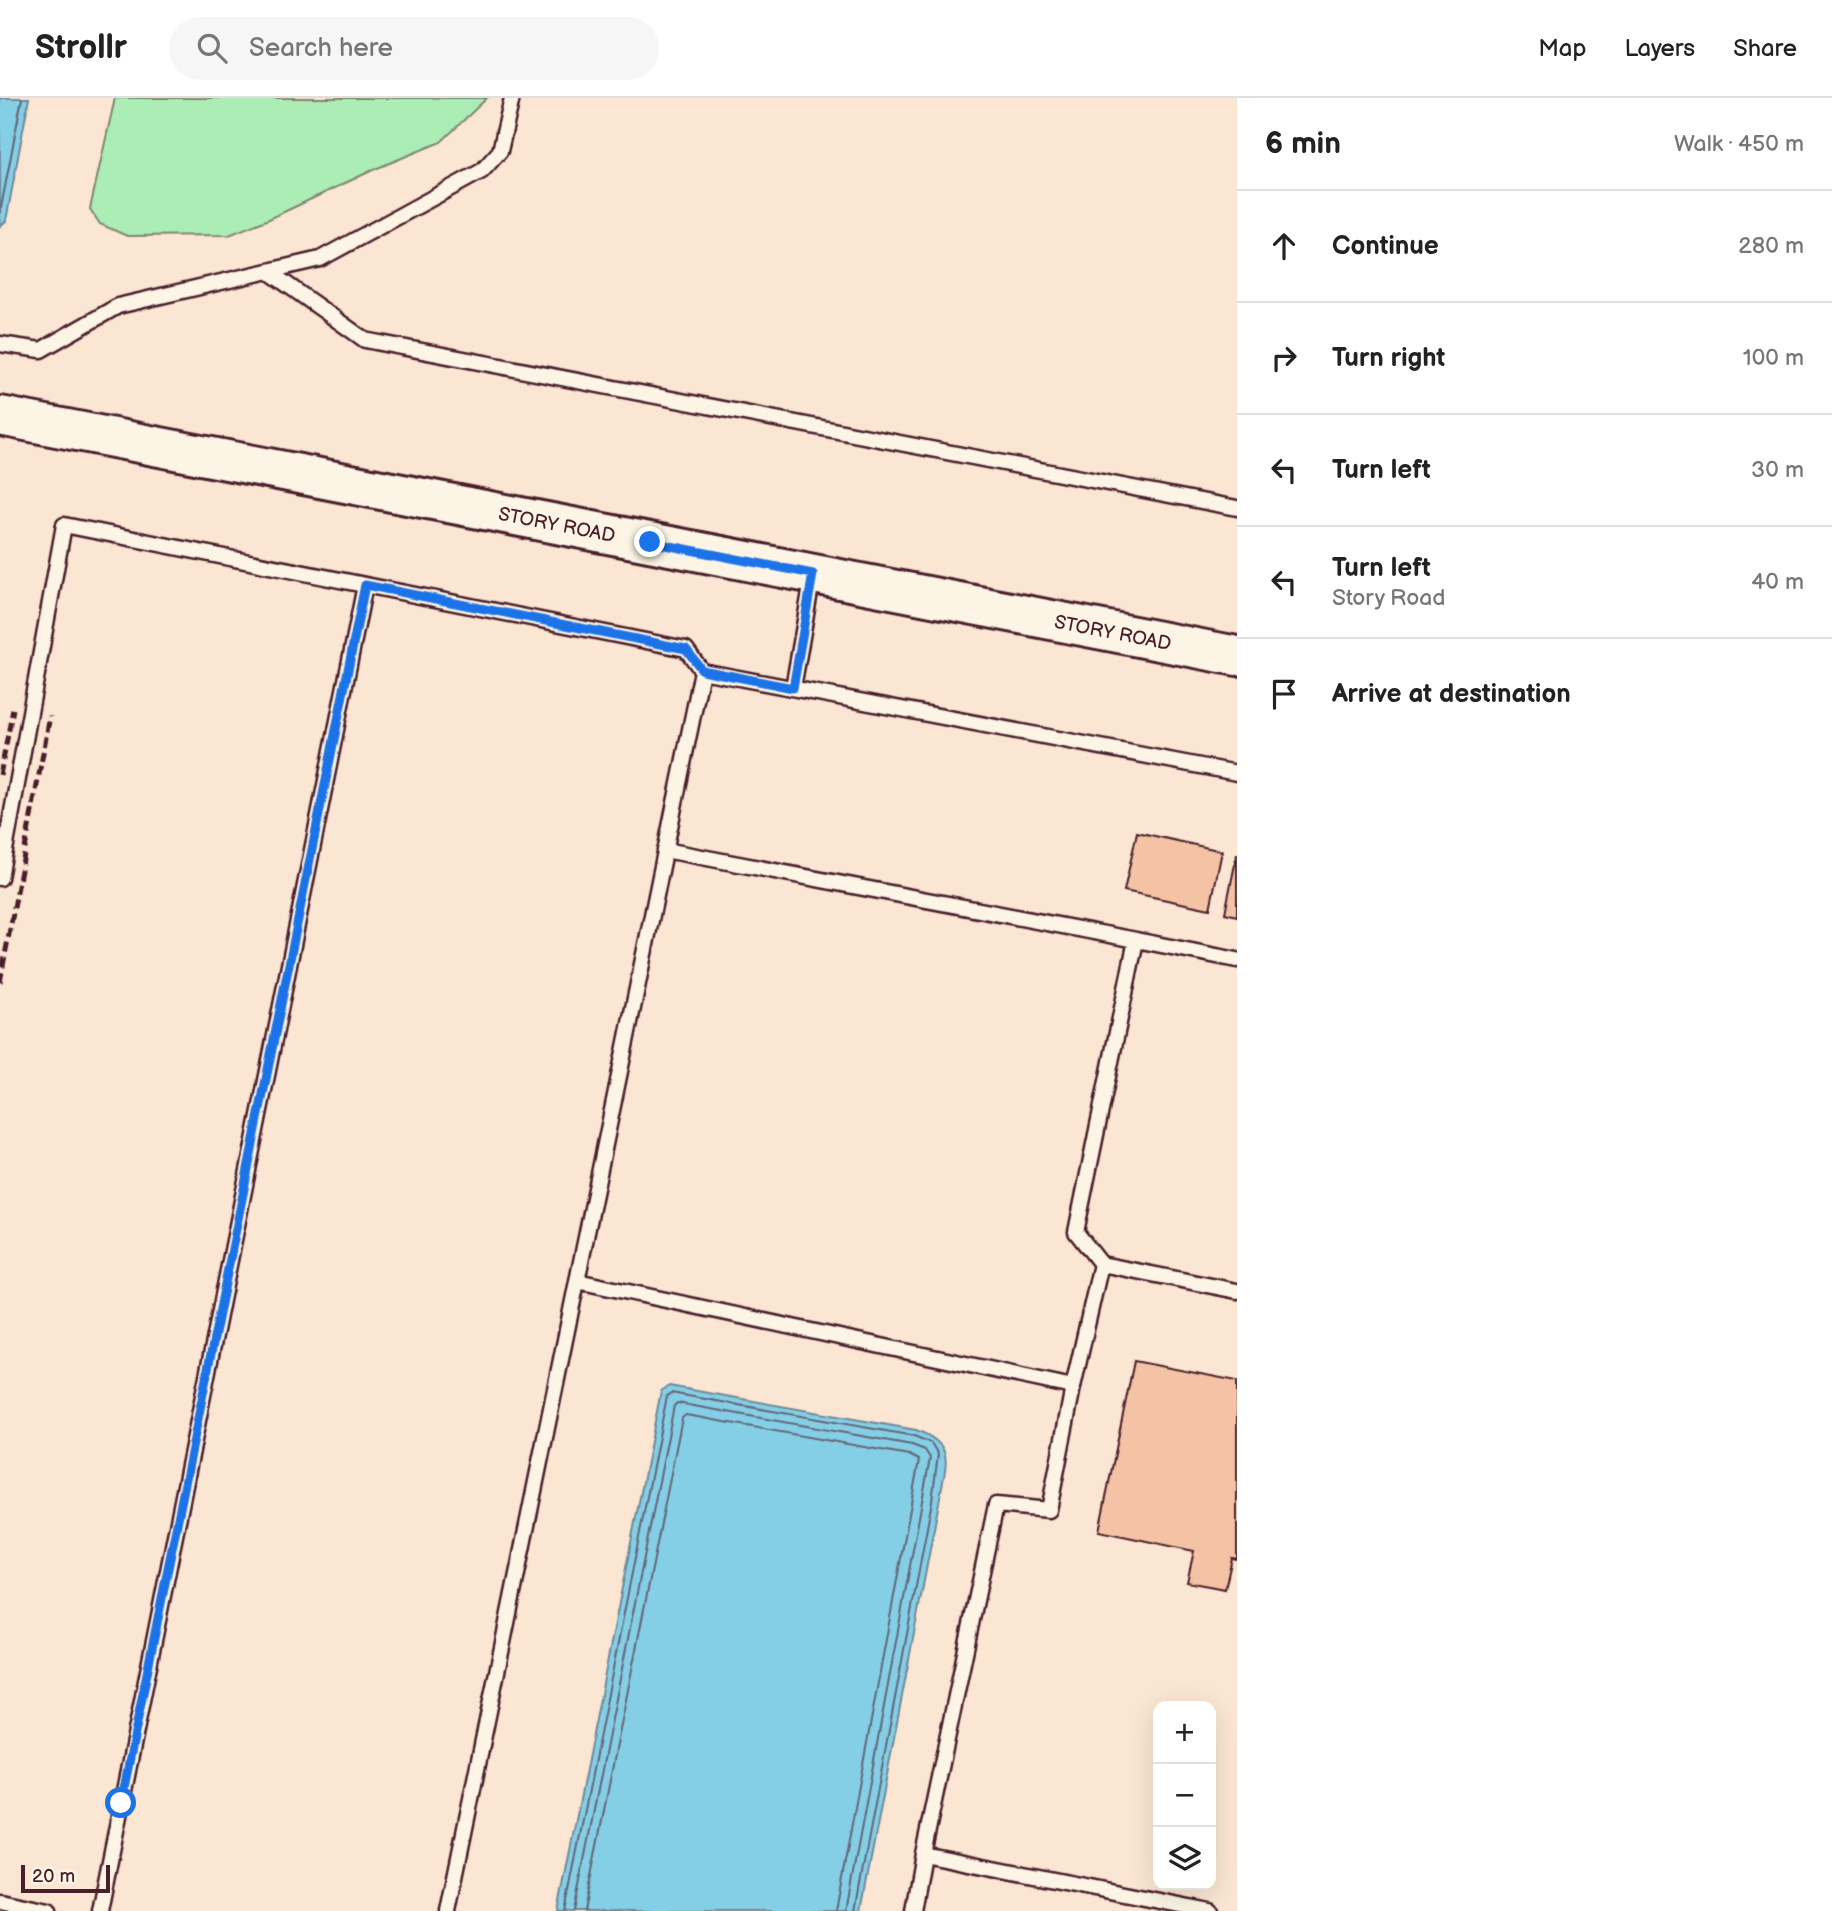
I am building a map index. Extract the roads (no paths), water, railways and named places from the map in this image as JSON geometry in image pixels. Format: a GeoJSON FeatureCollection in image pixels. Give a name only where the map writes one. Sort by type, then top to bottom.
{"type":"FeatureCollection","features":[{"type":"Feature","properties":{"kind":"street","name":"STORY ROAD"},"geometry":{"type":"LineString","coordinates":[[0,416],[1237,656]]}},
{"type":"Feature","properties":{"kind":"lane"},"geometry":{"type":"LineString","coordinates":[[0,345],[41,350],[118,306],[320,259],[482,171],[500,151],[512,98]]}},
{"type":"Feature","properties":{"kind":"lane"},"geometry":{"type":"LineString","coordinates":[[268,271],[365,340],[1237,508]]}},
{"type":"Feature","properties":{"kind":"lane"},"geometry":{"type":"LineString","coordinates":[[0,878],[64,525],[686,649],[702,670],[1237,773]]}},
{"type":"Feature","properties":{"kind":"lane"},"geometry":{"type":"LineString","coordinates":[[793,688],[813,574]]}},
{"type":"Feature","properties":{"kind":"lane"},"geometry":{"type":"LineString","coordinates":[[100,1911],[365,585]]}},
{"type":"Feature","properties":{"kind":"lane"},"geometry":{"type":"LineString","coordinates":[[448,1911],[702,670]]}},
{"type":"Feature","properties":{"kind":"lane"},"geometry":{"type":"LineString","coordinates":[[665,850],[1237,960]]}},
{"type":"Feature","properties":{"kind":"lane"},"geometry":{"type":"LineString","coordinates":[[1136,940],[1076,1231],[1101,1264],[1237,1291]]}},
{"type":"Feature","properties":{"kind":"lane"},"geometry":{"type":"LineString","coordinates":[[913,1911],[996,1504],[1049,1510],[1101,1264]]}},
{"type":"Feature","properties":{"kind":"lane"},"geometry":{"type":"LineString","coordinates":[[577,1281],[1073,1387]]}},
{"type":"Feature","properties":{"kind":"lane"},"geometry":{"type":"LineString","coordinates":[[923,1854],[1210,1911]]}},
{"type":"Feature","properties":{"kind":"lane"},"geometry":{"type":"LineString","coordinates":[[0,1901],[49,1911]]}},
{"type":"Feature","properties":{"kind":"water"},"geometry":{"type":"Polygon","coordinates":[[[0,98],[29,98],[6,221],[0,226],[0,98]]]}},
{"type":"Feature","properties":{"kind":"water"},"geometry":{"type":"Polygon","coordinates":[[[669,1386],[916,1430],[938,1443],[946,1458],[861,1911],[558,1911],[661,1391],[669,1386]]]}},
{"type":"Feature","properties":{"kind":"railway"},"geometry":{"type":"LineString","coordinates":[[0,775],[13,709]]}},
{"type":"Feature","properties":{"kind":"railway"},"geometry":{"type":"LineString","coordinates":[[0,982],[50,716]]}}]}
